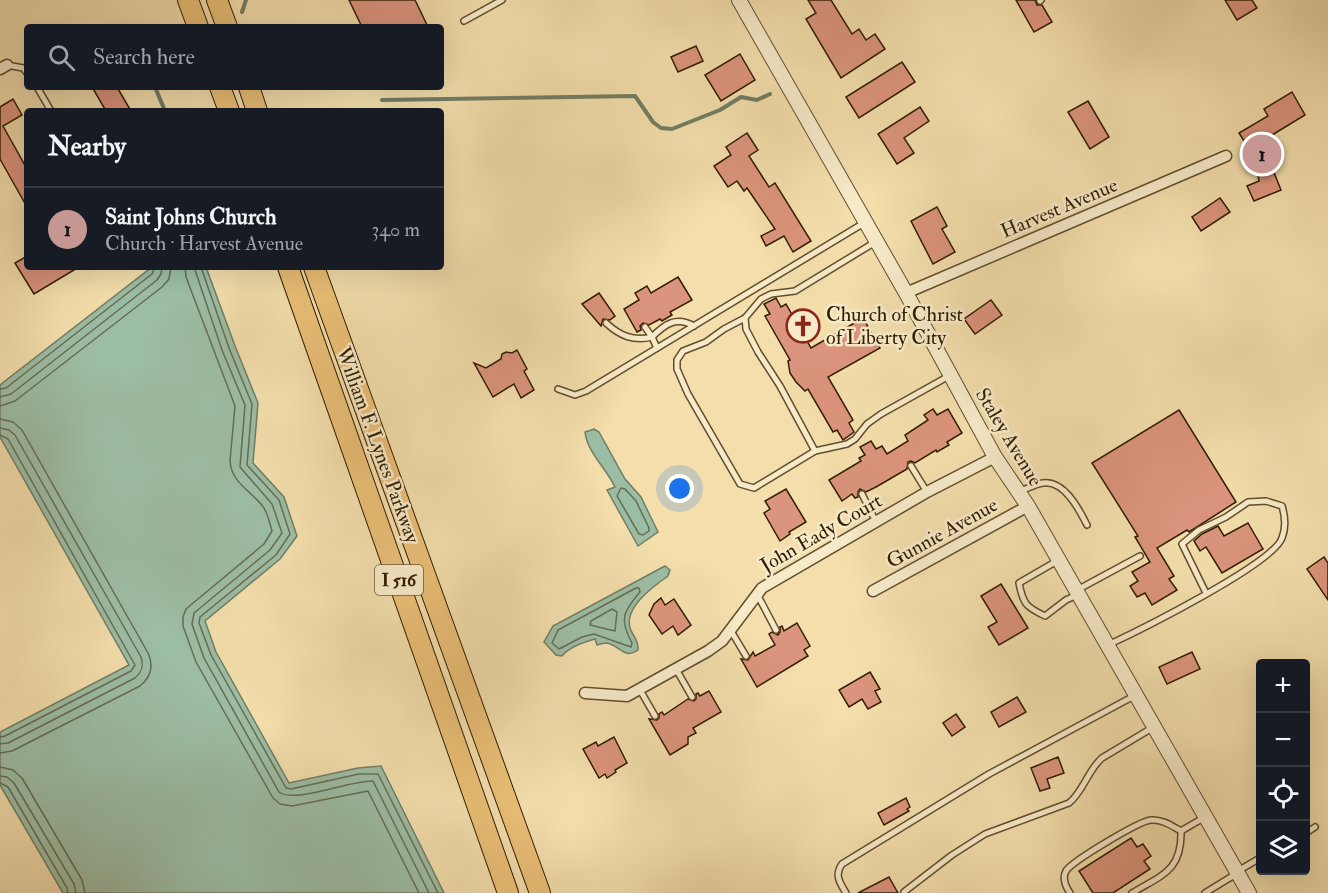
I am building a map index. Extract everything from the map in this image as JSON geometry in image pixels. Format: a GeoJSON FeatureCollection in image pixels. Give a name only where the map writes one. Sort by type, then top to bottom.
{"type":"FeatureCollection","features":[{"type":"Feature","properties":{"kind":"highway"},"geometry":{"type":"LineString","coordinates":[[188,0],[197,24]]}},
{"type":"Feature","properties":{"kind":"highway"},"geometry":{"type":"LineString","coordinates":[[217,0],[226,24]]}},
{"type":"Feature","properties":{"kind":"highway"},"geometry":{"type":"LineString","coordinates":[[221,90],[229,108]]}},
{"type":"Feature","properties":{"kind":"highway"},"geometry":{"type":"LineString","coordinates":[[250,90],[256,108]]}},
{"type":"Feature","properties":{"kind":"highway","name":"William F. Lynes Parkway"},"geometry":{"type":"LineString","coordinates":[[289,270],[508,893]]}},
{"type":"Feature","properties":{"kind":"highway","name":"William F. Lynes Parkway"},"geometry":{"type":"LineString","coordinates":[[315,270],[540,893]]}},
{"type":"Feature","properties":{"kind":"street","name":"Staley Avenue"},"geometry":{"type":"LineString","coordinates":[[739,0],[877,241],[995,457],[1028,506],[1249,893]]}},
{"type":"Feature","properties":{"kind":"street","name":"Harvest Avenue"},"geometry":{"type":"LineString","coordinates":[[906,293],[1226,156]]}},
{"type":"Feature","properties":{"kind":"street","name":"John Eady Court"},"geometry":{"type":"LineString","coordinates":[[585,693],[627,696],[708,651],[722,640],[762,588],[927,492],[995,457]]}},
{"type":"Feature","properties":{"kind":"street","name":"Gunnie Avenue"},"geometry":{"type":"LineString","coordinates":[[873,591],[1028,506]]}},
{"type":"Feature","properties":{"kind":"lane"},"geometry":{"type":"LineString","coordinates":[[464,21],[502,0]]}},
{"type":"Feature","properties":{"kind":"lane"},"geometry":{"type":"LineString","coordinates":[[4,67],[24,70]]}},
{"type":"Feature","properties":{"kind":"lane"},"geometry":{"type":"LineString","coordinates":[[39,90],[49,108]]}},
{"type":"Feature","properties":{"kind":"lane"},"geometry":{"type":"LineString","coordinates":[[558,389],[575,395],[586,391],[866,222]]}},
{"type":"Feature","properties":{"kind":"lane"},"geometry":{"type":"LineString","coordinates":[[877,241],[795,291],[771,294],[760,299],[745,318],[706,342],[683,351],[677,360],[677,369],[688,394],[740,484],[754,488],[815,451],[848,444],[867,424],[881,414],[951,375]]}},
{"type":"Feature","properties":{"kind":"lane"},"geometry":{"type":"LineString","coordinates":[[745,318],[746,329],[758,352],[780,386],[815,451]]}},
{"type":"Feature","properties":{"kind":"lane"},"geometry":{"type":"LineString","coordinates":[[606,323],[617,333],[640,340],[652,337],[662,327],[678,321],[685,321],[694,326]]}},
{"type":"Feature","properties":{"kind":"lane"},"geometry":{"type":"LineString","coordinates":[[645,327],[657,348]]}},
{"type":"Feature","properties":{"kind":"lane"},"geometry":{"type":"LineString","coordinates":[[911,466],[927,492]]}},
{"type":"Feature","properties":{"kind":"lane"},"geometry":{"type":"LineString","coordinates":[[1018,492],[1044,483],[1055,485],[1065,492],[1087,525]]}},
{"type":"Feature","properties":{"kind":"lane"},"geometry":{"type":"LineString","coordinates":[[862,494],[877,523]]}},
{"type":"Feature","properties":{"kind":"lane"},"geometry":{"type":"LineString","coordinates":[[1107,645],[1150,625],[1206,593],[1271,552],[1282,539],[1285,516],[1282,506],[1266,501],[1248,502],[1226,517],[1199,530],[1182,544],[1206,593]]}},
{"type":"Feature","properties":{"kind":"lane"},"geometry":{"type":"LineString","coordinates":[[1058,560],[1019,583],[1022,599],[1031,609],[1045,616],[1077,592],[1140,556]]}},
{"type":"Feature","properties":{"kind":"lane"},"geometry":{"type":"LineString","coordinates":[[757,594],[776,630]]}},
{"type":"Feature","properties":{"kind":"lane"},"geometry":{"type":"LineString","coordinates":[[730,629],[746,656]]}},
{"type":"Feature","properties":{"kind":"lane"},"geometry":{"type":"LineString","coordinates":[[676,669],[692,697]]}},
{"type":"Feature","properties":{"kind":"lane"},"geometry":{"type":"LineString","coordinates":[[640,690],[655,716]]}},
{"type":"Feature","properties":{"kind":"lane"},"geometry":{"type":"LineString","coordinates":[[846,893],[837,877],[842,864],[989,774],[1135,696]]}},
{"type":"Feature","properties":{"kind":"lane"},"geometry":{"type":"LineString","coordinates":[[904,892],[952,855],[985,834],[1069,803],[1096,763],[1154,728]]}},
{"type":"Feature","properties":{"kind":"lane"},"geometry":{"type":"LineString","coordinates":[[1181,831],[1205,817]]}},
{"type":"Feature","properties":{"kind":"lane"},"geometry":{"type":"LineString","coordinates":[[1070,893],[1064,876],[1066,870],[1076,861],[1140,823],[1157,820],[1181,831]]}},
{"type":"Feature","properties":{"kind":"lane"},"geometry":{"type":"LineString","coordinates":[[1310,830],[1315,827]]}},
{"type":"Feature","properties":{"kind":"lane"},"geometry":{"type":"LineString","coordinates":[[1132,893],[1164,873],[1177,861],[1181,853],[1181,831]]}},
{"type":"Feature","properties":{"kind":"lane"},"geometry":{"type":"LineString","coordinates":[[1205,893],[1256,860]]}},
{"type":"Feature","properties":{"kind":"water"},"geometry":{"type":"Polygon","coordinates":[[[148,270],[207,270],[258,403],[253,463],[284,497],[297,536],[280,559],[205,621],[216,652],[289,783],[358,768],[381,766],[444,893],[63,893],[0,785],[0,732],[129,665],[0,437],[0,385],[148,270]]]}},
{"type":"Feature","properties":{"kind":"water"},"geometry":{"type":"Polygon","coordinates":[[[594,429],[599,432],[625,479],[641,497],[658,532],[638,546],[607,490],[615,487],[586,439],[585,432],[594,429]]]}},
{"type":"Feature","properties":{"kind":"water"},"geometry":{"type":"Polygon","coordinates":[[[665,566],[670,570],[668,576],[655,585],[631,612],[630,628],[637,641],[638,650],[626,653],[611,644],[597,645],[595,639],[573,647],[562,656],[556,655],[544,642],[553,626],[665,566]]]}},
{"type":"Feature","properties":{"kind":"building"},"geometry":{"type":"Polygon","coordinates":[[[349,0],[415,0],[427,24],[361,24],[349,0]]]}},
{"type":"Feature","properties":{"kind":"building"},"geometry":{"type":"Polygon","coordinates":[[[808,0],[831,0],[852,34],[859,29],[866,40],[875,34],[885,49],[841,78],[806,19],[816,13],[808,0]]]}},
{"type":"Feature","properties":{"kind":"building"},"geometry":{"type":"Polygon","coordinates":[[[1016,0],[1035,0],[1037,5],[1042,5],[1052,22],[1034,32],[1016,0]]]}},
{"type":"Feature","properties":{"kind":"building"},"geometry":{"type":"Polygon","coordinates":[[[1225,0],[1252,0],[1257,8],[1237,20],[1225,0]]]}},
{"type":"Feature","properties":{"kind":"building"},"geometry":{"type":"Polygon","coordinates":[[[696,46],[703,61],[678,72],[671,57],[696,46]]]}},
{"type":"Feature","properties":{"kind":"building"},"geometry":{"type":"Polygon","coordinates":[[[740,54],[755,80],[721,101],[705,75],[740,54]]]}},
{"type":"Feature","properties":{"kind":"building"},"geometry":{"type":"Polygon","coordinates":[[[902,62],[915,82],[859,118],[846,97],[902,62]]]}},
{"type":"Feature","properties":{"kind":"building"},"geometry":{"type":"Polygon","coordinates":[[[94,90],[119,90],[129,108],[104,108],[94,90]]]}},
{"type":"Feature","properties":{"kind":"building"},"geometry":{"type":"Polygon","coordinates":[[[1292,92],[1305,115],[1249,149],[1239,133],[1268,116],[1264,109],[1292,92]]]}},
{"type":"Feature","properties":{"kind":"building"},"geometry":{"type":"Polygon","coordinates":[[[13,99],[22,115],[3,126],[24,164],[24,202],[0,159],[0,107],[13,99]]]}},
{"type":"Feature","properties":{"kind":"building"},"geometry":{"type":"Polygon","coordinates":[[[1088,101],[1109,137],[1090,149],[1068,112],[1088,101]]]}},
{"type":"Feature","properties":{"kind":"building"},"geometry":{"type":"Polygon","coordinates":[[[920,107],[929,121],[904,138],[914,153],[897,164],[878,134],[920,107]]]}},
{"type":"Feature","properties":{"kind":"building"},"geometry":{"type":"Polygon","coordinates":[[[747,133],[758,150],[749,156],[769,187],[775,183],[811,241],[793,252],[784,236],[766,246],[761,236],[775,229],[747,188],[744,191],[737,181],[728,187],[714,166],[731,155],[726,147],[747,133]]]}},
{"type":"Feature","properties":{"kind":"building"},"geometry":{"type":"Polygon","coordinates":[[[1273,170],[1281,190],[1254,201],[1247,186],[1259,181],[1258,176],[1273,170]]]}},
{"type":"Feature","properties":{"kind":"building"},"geometry":{"type":"Polygon","coordinates":[[[1220,198],[1230,212],[1201,231],[1192,217],[1220,198]]]}},
{"type":"Feature","properties":{"kind":"building"},"geometry":{"type":"Polygon","coordinates":[[[937,207],[947,226],[942,229],[955,252],[933,264],[911,221],[937,207]]]}},
{"type":"Feature","properties":{"kind":"building"},"geometry":{"type":"Polygon","coordinates":[[[24,258],[24,270],[74,270],[34,294],[15,263],[24,258]]]}},
{"type":"Feature","properties":{"kind":"building"},"geometry":{"type":"Polygon","coordinates":[[[678,277],[692,300],[670,312],[672,315],[662,321],[660,319],[649,325],[643,323],[640,326],[641,330],[637,332],[624,309],[639,300],[635,293],[647,286],[651,293],[678,277]]]}},
{"type":"Feature","properties":{"kind":"building"},"geometry":{"type":"Polygon","coordinates":[[[599,293],[615,316],[610,320],[603,319],[601,326],[582,304],[599,293]]]}},
{"type":"Feature","properties":{"kind":"building"},"geometry":{"type":"Polygon","coordinates":[[[776,298],[781,307],[786,304],[811,348],[863,318],[880,348],[828,377],[853,420],[849,423],[854,432],[843,440],[837,430],[833,432],[808,389],[805,391],[790,373],[788,361],[790,360],[765,316],[770,314],[764,304],[776,298]]]}},
{"type":"Feature","properties":{"kind":"building"},"geometry":{"type":"Polygon","coordinates":[[[991,300],[1002,315],[975,334],[964,319],[991,300]]]}},
{"type":"Feature","properties":{"kind":"building"},"geometry":{"type":"Polygon","coordinates":[[[517,350],[534,390],[521,398],[514,384],[493,397],[474,363],[486,368],[501,359],[502,354],[517,350]]]}},
{"type":"Feature","properties":{"kind":"building"},"geometry":{"type":"Polygon","coordinates":[[[933,409],[937,415],[948,409],[962,433],[947,442],[949,445],[937,452],[936,450],[915,463],[908,462],[907,469],[876,487],[866,492],[860,489],[858,497],[855,498],[852,494],[842,501],[829,480],[861,461],[859,458],[865,455],[860,447],[871,441],[876,449],[882,446],[887,454],[908,441],[905,435],[928,420],[924,415],[933,409]]]}},
{"type":"Feature","properties":{"kind":"building"},"geometry":{"type":"Polygon","coordinates":[[[1179,410],[1236,502],[1189,532],[1187,530],[1157,548],[1174,576],[1169,579],[1177,590],[1152,605],[1145,593],[1137,597],[1130,586],[1138,581],[1132,572],[1150,562],[1135,537],[1138,536],[1092,463],[1179,410]]]}},
{"type":"Feature","properties":{"kind":"building"},"geometry":{"type":"Polygon","coordinates":[[[786,489],[806,522],[789,532],[790,534],[780,541],[764,513],[770,509],[765,501],[786,489]]]}},
{"type":"Feature","properties":{"kind":"building"},"geometry":{"type":"Polygon","coordinates":[[[1248,523],[1263,549],[1222,573],[1206,547],[1200,551],[1194,541],[1218,526],[1224,536],[1248,523]]]}},
{"type":"Feature","properties":{"kind":"building"},"geometry":{"type":"Polygon","coordinates":[[[1324,557],[1328,563],[1328,600],[1307,569],[1324,557]]]}},
{"type":"Feature","properties":{"kind":"building"},"geometry":{"type":"Polygon","coordinates":[[[1001,584],[1028,628],[999,645],[988,627],[997,622],[981,596],[1001,584]]]}},
{"type":"Feature","properties":{"kind":"building"},"geometry":{"type":"Polygon","coordinates":[[[661,598],[665,605],[674,599],[691,625],[678,635],[673,626],[662,634],[649,615],[654,604],[661,598]]]}},
{"type":"Feature","properties":{"kind":"building"},"geometry":{"type":"Polygon","coordinates":[[[797,623],[810,646],[804,650],[808,656],[757,687],[741,659],[748,660],[753,652],[755,656],[775,645],[769,634],[772,632],[778,635],[780,627],[782,626],[784,631],[797,623]]]}},
{"type":"Feature","properties":{"kind":"building"},"geometry":{"type":"Polygon","coordinates":[[[1192,652],[1200,669],[1167,684],[1159,667],[1192,652]]]}},
{"type":"Feature","properties":{"kind":"building"},"geometry":{"type":"Polygon","coordinates":[[[870,672],[880,689],[875,691],[881,702],[868,709],[862,699],[849,707],[839,690],[870,672]]]}},
{"type":"Feature","properties":{"kind":"building"},"geometry":{"type":"Polygon","coordinates":[[[709,691],[721,712],[693,728],[696,733],[688,737],[688,744],[670,755],[649,719],[657,720],[662,712],[664,715],[688,699],[694,701],[696,694],[700,696],[709,691]]]}},
{"type":"Feature","properties":{"kind":"building"},"geometry":{"type":"Polygon","coordinates":[[[1017,697],[1026,712],[999,727],[991,712],[1017,697]]]}},
{"type":"Feature","properties":{"kind":"building"},"geometry":{"type":"Polygon","coordinates":[[[956,714],[965,727],[952,736],[943,723],[956,714]]]}},
{"type":"Feature","properties":{"kind":"building"},"geometry":{"type":"Polygon","coordinates":[[[614,737],[627,763],[607,778],[605,774],[599,778],[583,749],[596,742],[598,746],[614,737]]]}},
{"type":"Feature","properties":{"kind":"building"},"geometry":{"type":"Polygon","coordinates":[[[1058,757],[1064,773],[1047,779],[1050,788],[1040,791],[1031,768],[1058,757]]]}},
{"type":"Feature","properties":{"kind":"building"},"geometry":{"type":"Polygon","coordinates":[[[906,798],[910,807],[907,809],[909,811],[884,825],[878,813],[906,798]]]}},
{"type":"Feature","properties":{"kind":"building"},"geometry":{"type":"Polygon","coordinates":[[[1131,838],[1137,847],[1143,844],[1151,856],[1144,861],[1150,869],[1113,893],[1093,893],[1079,871],[1131,838]]]}},
{"type":"Feature","properties":{"kind":"building"},"geometry":{"type":"Polygon","coordinates":[[[889,877],[898,893],[858,893],[889,877]]]}},
{"type":"Feature","properties":{"kind":"waterway"},"geometry":{"type":"LineString","coordinates":[[242,12],[246,0]]}},
{"type":"Feature","properties":{"kind":"waterway"},"geometry":{"type":"LineString","coordinates":[[156,90],[164,108]]}},
{"type":"Feature","properties":{"kind":"waterway"},"geometry":{"type":"LineString","coordinates":[[382,100],[635,96],[653,122],[661,128],[672,129],[720,110],[741,97],[757,100],[770,94]]}},
{"type":"Feature","properties":{"kind":"place","name":"Saint Johns Church"},"geometry":{"type":"Point","coordinates":[1262,154]}},
{"type":"Feature","properties":{"kind":"place","name":"Church of Christ of Liberty City"},"geometry":{"type":"Point","coordinates":[803,326]}}]}
